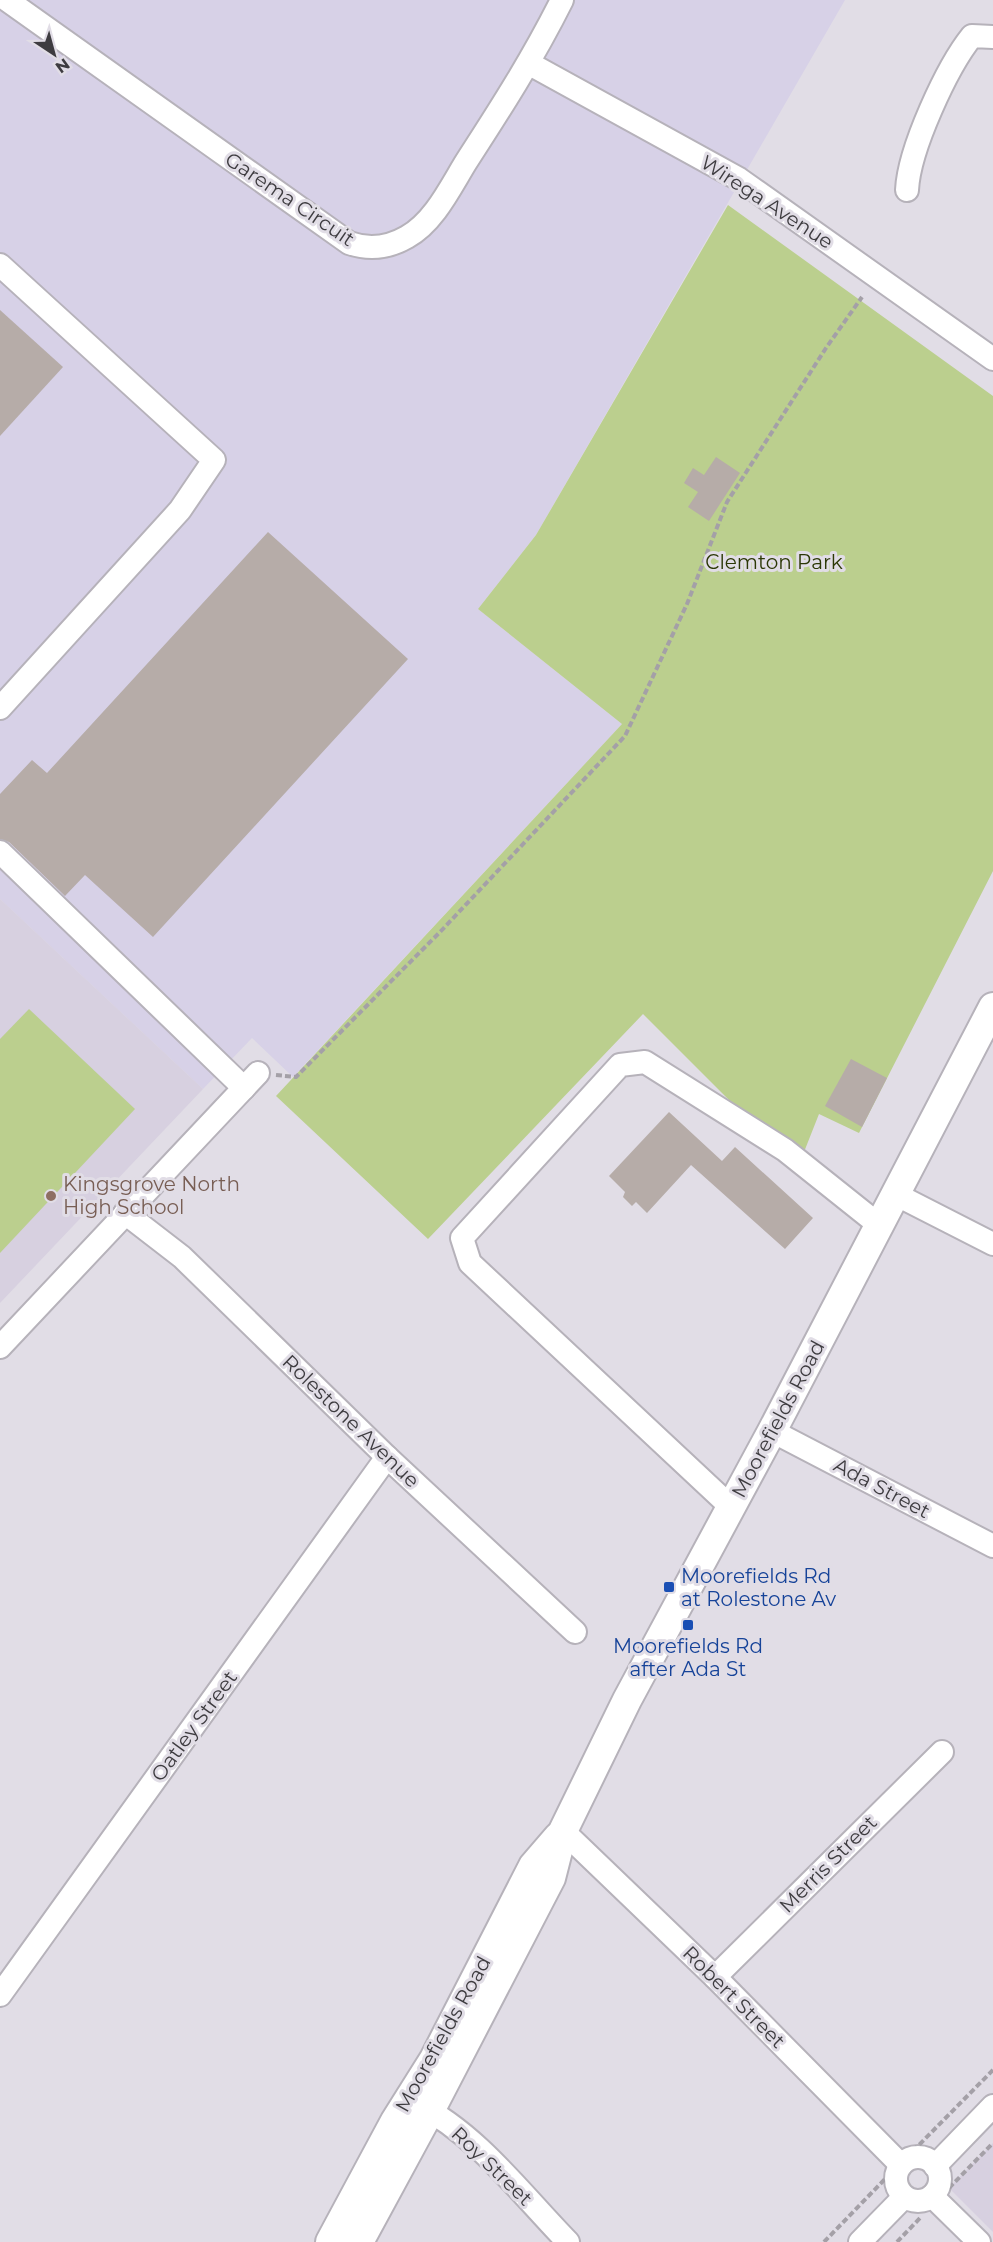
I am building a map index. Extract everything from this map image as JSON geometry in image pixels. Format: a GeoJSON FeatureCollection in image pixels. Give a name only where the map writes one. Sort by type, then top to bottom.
{"type":"FeatureCollection","features":[{"type":"Feature","properties":{"kind":"main road","name":"Moorefields Road"},"geometry":{"type":"LineString","coordinates":[[358,2242],[420,2106],[434,2059],[533,1866],[563,1831],[639,1677],[772,1431],[993,1007]]}},
{"type":"Feature","properties":{"kind":"main road","name":"Moorefields Road"},"geometry":{"type":"LineString","coordinates":[[330,2242],[395,2121],[420,2106]]}},
{"type":"Feature","properties":{"kind":"street","name":"Garema Circuit"},"geometry":{"type":"LineString","coordinates":[[7,0],[350,243],[363,248],[391,245],[408,237],[423,225],[530,63],[562,0]]}},
{"type":"Feature","properties":{"kind":"street"},"geometry":{"type":"LineString","coordinates":[[907,190],[913,149],[960,53],[972,36],[993,37]]}},
{"type":"Feature","properties":{"kind":"street","name":"Wirega Avenue"},"geometry":{"type":"LineString","coordinates":[[530,63],[740,179],[993,359]]}},
{"type":"Feature","properties":{"kind":"street"},"geometry":{"type":"LineString","coordinates":[[0,265],[214,460],[180,510],[0,708]]}},
{"type":"Feature","properties":{"kind":"street"},"geometry":{"type":"LineString","coordinates":[[0,852],[251,1081],[0,1347]]}},
{"type":"Feature","properties":{"kind":"street"},"geometry":{"type":"LineString","coordinates":[[731,1507],[470,1263],[462,1238],[620,1065],[645,1062],[785,1150],[879,1225]]}},
{"type":"Feature","properties":{"kind":"street"},"geometry":{"type":"LineString","coordinates":[[895,1194],[993,1244]]}},
{"type":"Feature","properties":{"kind":"street","name":"Rolestone Avenue"},"geometry":{"type":"LineString","coordinates":[[125,1213],[182,1257],[387,1457],[575,1632]]}},
{"type":"Feature","properties":{"kind":"street","name":"Ada Street"},"geometry":{"type":"LineString","coordinates":[[772,1431],[993,1546]]}},
{"type":"Feature","properties":{"kind":"street","name":"Oatley Street"},"geometry":{"type":"LineString","coordinates":[[0,1995],[387,1457]]}},
{"type":"Feature","properties":{"kind":"street","name":"Merris Street"},"geometry":{"type":"LineString","coordinates":[[715,1977],[942,1752]]}},
{"type":"Feature","properties":{"kind":"street","name":"Robert Street"},"geometry":{"type":"LineString","coordinates":[[563,1831],[715,1977],[901,2164]]}},
{"type":"Feature","properties":{"kind":"street","name":"Roy Street"},"geometry":{"type":"LineString","coordinates":[[420,2106],[438,2114],[477,2148],[568,2242]]}},
{"type":"Feature","properties":{"kind":"street"},"geometry":{"type":"LineString","coordinates":[[935,2166],[993,2106]]}},
{"type":"Feature","properties":{"kind":"street"},"geometry":{"type":"LineString","coordinates":[[940,2192],[918,2201],[904,2197],[896,2178],[901,2164],[915,2158],[929,2161],[935,2166],[940,2178],[940,2192],[979,2242]]}},
{"type":"Feature","properties":{"kind":"street"},"geometry":{"type":"LineString","coordinates":[[860,2242],[904,2197]]}},
{"type":"Feature","properties":{"kind":"path"},"geometry":{"type":"LineString","coordinates":[[251,1081],[296,1077],[441,931],[624,736],[687,604],[727,502],[826,348],[862,297]]}},
{"type":"Feature","properties":{"kind":"path"},"geometry":{"type":"LineString","coordinates":[[824,2242],[993,2070]]}},
{"type":"Feature","properties":{"kind":"path"},"geometry":{"type":"LineString","coordinates":[[940,2192],[993,2143]]}},
{"type":"Feature","properties":{"kind":"path"},"geometry":{"type":"LineString","coordinates":[[897,2242],[921,2217]]}},
{"type":"Feature","properties":{"kind":"shaded area"},"geometry":{"type":"Polygon","coordinates":[[[0,0],[845,0],[536,535],[478,609],[622,724],[293,1077],[252,1038],[203,1089],[0,899],[0,0]]]}},
{"type":"Feature","properties":{"kind":"shaded area","name":"Kingsgrove North High School"},"geometry":{"type":"Polygon","coordinates":[[[0,899],[203,1089],[0,1303],[0,899]]]}},
{"type":"Feature","properties":{"kind":"shaded area"},"geometry":{"type":"Polygon","coordinates":[[[993,2143],[993,2232],[949,2188],[993,2143]]]}},
{"type":"Feature","properties":{"kind":"green space","name":"Clemton Park"},"geometry":{"type":"Polygon","coordinates":[[[728,205],[993,396],[993,871],[859,1133],[819,1114],[804,1152],[738,1109],[643,1014],[428,1239],[276,1096],[622,724],[478,609],[536,535],[728,205]]]}},
{"type":"Feature","properties":{"kind":"green space"},"geometry":{"type":"Polygon","coordinates":[[[29,1009],[135,1109],[0,1253],[0,1039],[29,1009]]]}},
{"type":"Feature","properties":{"kind":"building"},"geometry":{"type":"Polygon","coordinates":[[[0,310],[63,367],[0,436],[0,310]]]}},
{"type":"Feature","properties":{"kind":"building"},"geometry":{"type":"Polygon","coordinates":[[[716,457],[740,473],[709,521],[688,507],[698,492],[684,483],[693,468],[704,475],[716,457]]]}},
{"type":"Feature","properties":{"kind":"building"},"geometry":{"type":"Polygon","coordinates":[[[268,532],[408,659],[153,937],[85,875],[65,896],[9,842],[0,839],[0,794],[32,760],[47,773],[268,532]]]}},
{"type":"Feature","properties":{"kind":"building"},"geometry":{"type":"Polygon","coordinates":[[[851,1059],[887,1078],[862,1127],[825,1106],[851,1059]]]}},
{"type":"Feature","properties":{"kind":"building"},"geometry":{"type":"Polygon","coordinates":[[[669,1112],[722,1161],[735,1147],[813,1218],[785,1249],[691,1165],[647,1213],[636,1202],[632,1206],[623,1197],[625,1192],[609,1176],[669,1112]]]}},
{"type":"Feature","properties":{"kind":"place","name":"Kingsgrove North High School"},"geometry":{"type":"Point","coordinates":[51,1196]}},
{"type":"Feature","properties":{"kind":"place","name":"Moorefields Rd at Rolestone Av"},"geometry":{"type":"Point","coordinates":[669,1587]}},
{"type":"Feature","properties":{"kind":"place","name":"Moorefields Rd after Ada St"},"geometry":{"type":"Point","coordinates":[688,1625]}}]}
